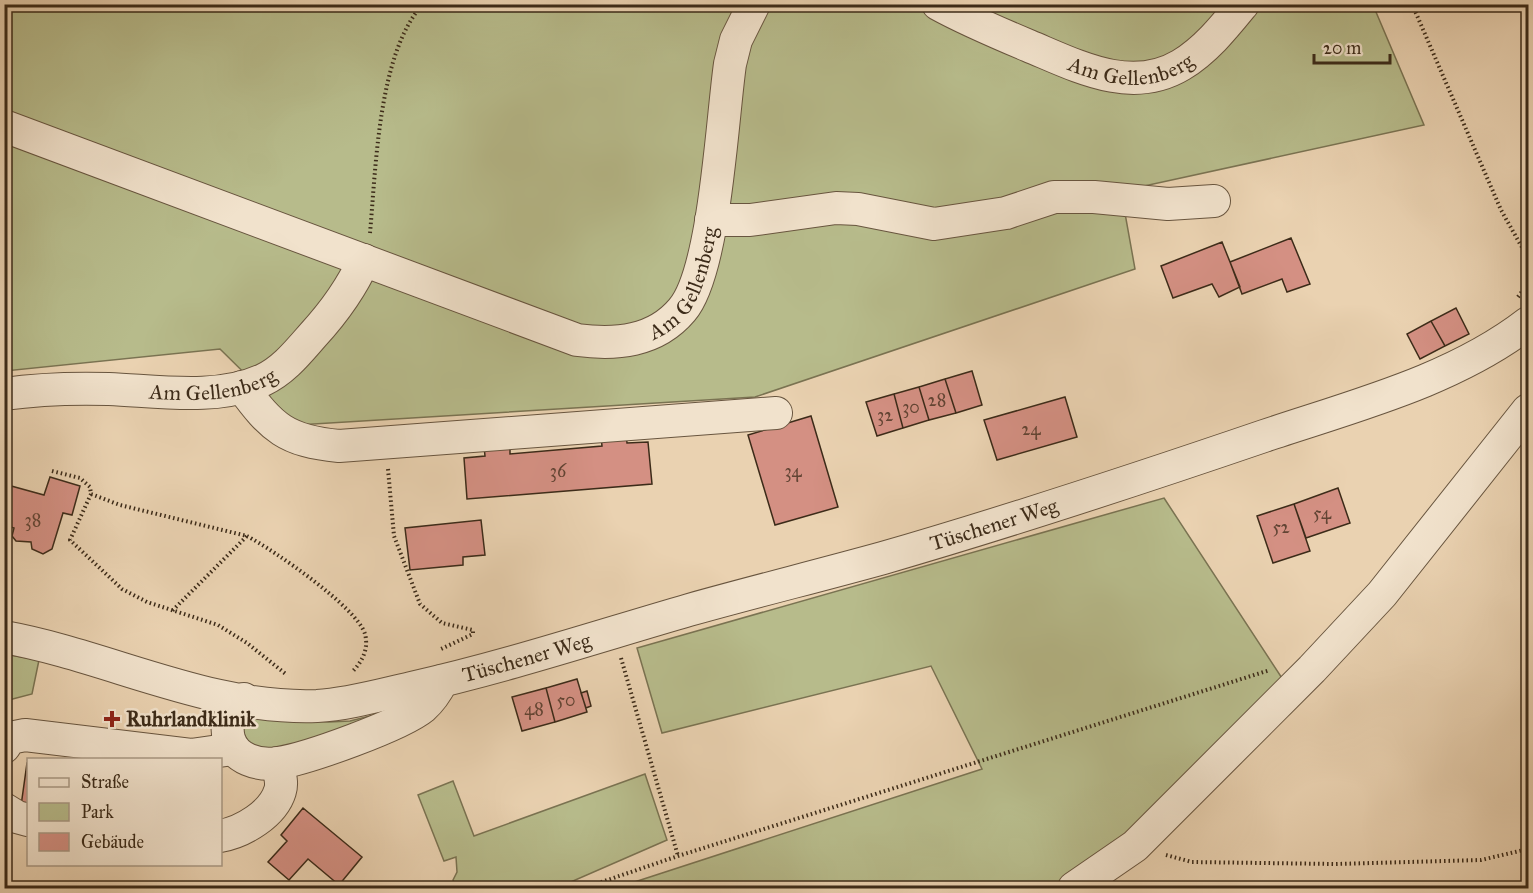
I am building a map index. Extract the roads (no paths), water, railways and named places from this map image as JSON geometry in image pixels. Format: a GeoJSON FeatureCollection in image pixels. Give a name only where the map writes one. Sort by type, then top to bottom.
{"type":"FeatureCollection","features":[{"type":"Feature","properties":{"kind":"street","name":"Am Gellenberg"},"geometry":{"type":"LineString","coordinates":[[4,126],[577,340],[619,342],[652,333],[684,309],[703,266],[711,220],[730,64],[736,40],[754,4]]}},
{"type":"Feature","properties":{"kind":"street","name":"Am Gellenberg"},"geometry":{"type":"LineString","coordinates":[[938,4],[967,20],[1095,74],[1118,77],[1161,73],[1180,65],[1202,49],[1243,4]]}},
{"type":"Feature","properties":{"kind":"street"},"geometry":{"type":"LineString","coordinates":[[711,220],[750,220],[836,208],[858,209],[934,224],[1006,213],[1054,197],[1094,196],[1168,204],[1215,201]]}},
{"type":"Feature","properties":{"kind":"street","name":"Am Gellenberg"},"geometry":{"type":"LineString","coordinates":[[4,394],[65,389],[201,392],[242,387],[261,380],[287,364],[334,312],[349,291],[364,260]]}},
{"type":"Feature","properties":{"kind":"street","name":"Tüschener Weg"},"geometry":{"type":"LineString","coordinates":[[4,637],[51,647],[189,688],[244,699],[297,705],[337,704],[440,668],[881,558],[1129,482],[1397,390],[1459,364],[1507,339],[1528,322]]}},
{"type":"Feature","properties":{"kind":"street"},"geometry":{"type":"LineString","coordinates":[[242,387],[264,417],[294,437],[339,446],[776,412]]}},
{"type":"Feature","properties":{"kind":"street"},"geometry":{"type":"LineString","coordinates":[[1074,888],[1135,846],[1312,669],[1382,594],[1528,410]]}},
{"type":"Feature","properties":{"kind":"street","name":"Tüschener Weg"},"geometry":{"type":"LineString","coordinates":[[233,749],[240,756],[258,762],[277,763],[326,749],[414,713],[434,696],[440,668]]}},
{"type":"Feature","properties":{"kind":"street"},"geometry":{"type":"LineString","coordinates":[[4,747],[10,738],[25,735],[191,755],[233,749],[228,734],[229,718],[232,710],[244,699]]}},
{"type":"Feature","properties":{"kind":"street"},"geometry":{"type":"LineString","coordinates":[[222,835],[251,824],[269,807],[280,790],[277,763]]}},
{"type":"Feature","properties":{"kind":"street"},"geometry":{"type":"LineString","coordinates":[[4,809],[27,820]]}},
{"type":"Feature","properties":{"kind":"place","name":"Ruhrlandklinik"},"geometry":{"type":"Point","coordinates":[112,719]}}]}
